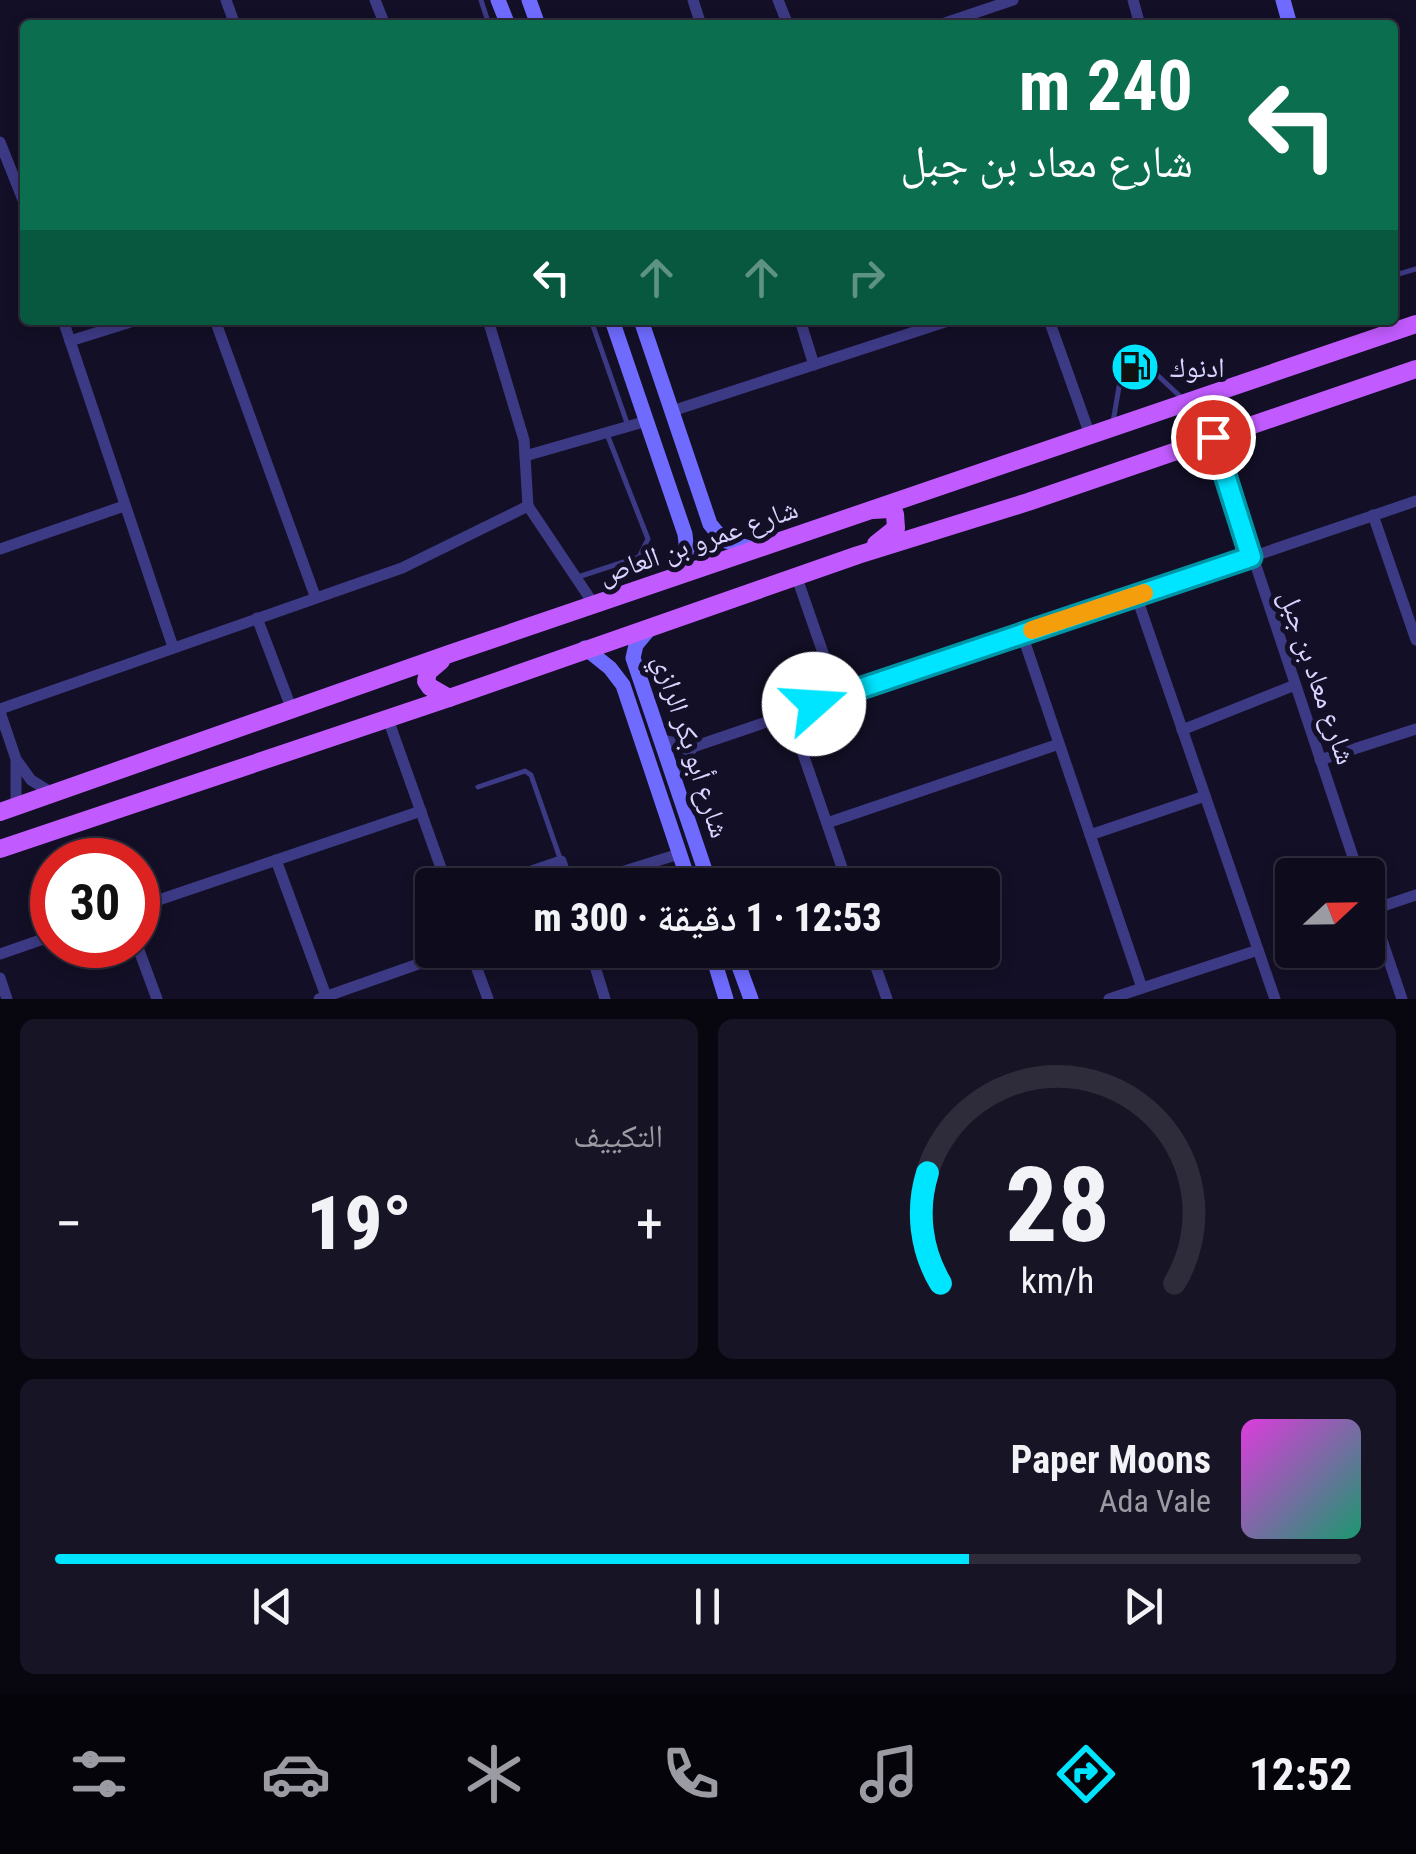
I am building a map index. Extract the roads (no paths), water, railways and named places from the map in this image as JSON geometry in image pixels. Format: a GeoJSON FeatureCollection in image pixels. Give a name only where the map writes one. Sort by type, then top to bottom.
{"type":"FeatureCollection","features":[{"type":"Feature","properties":{"kind":"main road","name":"شارع عمرو بن العاص"},"geometry":{"type":"LineString","coordinates":[[8,810],[448,654],[1186,402],[1383,328],[1416,324]]}},
{"type":"Feature","properties":{"kind":"main road"},"geometry":{"type":"LineString","coordinates":[[0,849],[1416,369]]}},
{"type":"Feature","properties":{"kind":"main road"},"geometry":{"type":"LineString","coordinates":[[858,555],[896,528],[889,509],[870,510]]}},
{"type":"Feature","properties":{"kind":"main road"},"geometry":{"type":"LineString","coordinates":[[448,654],[428,672],[426,681],[448,698]]}},
{"type":"Feature","properties":{"kind":"street"},"geometry":{"type":"LineString","coordinates":[[974,19],[993,3],[1013,0]]}},
{"type":"Feature","properties":{"kind":"street"},"geometry":{"type":"LineString","coordinates":[[0,142],[20,188]]}},
{"type":"Feature","properties":{"kind":"street"},"geometry":{"type":"LineString","coordinates":[[0,185],[16,180]]}},
{"type":"Feature","properties":{"kind":"street"},"geometry":{"type":"LineString","coordinates":[[65,325],[173,647]]}},
{"type":"Feature","properties":{"kind":"street"},"geometry":{"type":"LineString","coordinates":[[70,341],[121,325]]}},
{"type":"Feature","properties":{"kind":"street"},"geometry":{"type":"LineString","coordinates":[[217,325],[315,596]]}},
{"type":"Feature","properties":{"kind":"street"},"geometry":{"type":"LineString","coordinates":[[490,325],[518,418],[526,456],[528,506],[595,606]]}},
{"type":"Feature","properties":{"kind":"street"},"geometry":{"type":"LineString","coordinates":[[614,325],[685,534],[686,552],[672,579]]}},
{"type":"Feature","properties":{"kind":"street"},"geometry":{"type":"LineString","coordinates":[[642,325],[710,524],[723,540],[756,550]]}},
{"type":"Feature","properties":{"kind":"street"},"geometry":{"type":"LineString","coordinates":[[802,325],[814,364]]}},
{"type":"Feature","properties":{"kind":"street"},"geometry":{"type":"LineString","coordinates":[[672,410],[936,325]]}},
{"type":"Feature","properties":{"kind":"street"},"geometry":{"type":"LineString","coordinates":[[1052,325],[1090,435]]}},
{"type":"Feature","properties":{"kind":"street"},"geometry":{"type":"LineString","coordinates":[[526,456],[647,421]]}},
{"type":"Feature","properties":{"kind":"street","name":"شارع معاد بن جبل"},"geometry":{"type":"LineString","coordinates":[[1213,437],[1354,858]]}},
{"type":"Feature","properties":{"kind":"street"},"geometry":{"type":"LineString","coordinates":[[659,740],[693,746],[1416,501]]}},
{"type":"Feature","properties":{"kind":"street"},"geometry":{"type":"LineString","coordinates":[[0,548],[124,506]]}},
{"type":"Feature","properties":{"kind":"street"},"geometry":{"type":"LineString","coordinates":[[52,794],[31,780],[16,759],[0,710],[402,568],[528,506]]}},
{"type":"Feature","properties":{"kind":"street"},"geometry":{"type":"LineString","coordinates":[[1373,516],[1415,634]]}},
{"type":"Feature","properties":{"kind":"street"},"geometry":{"type":"LineString","coordinates":[[796,578],[838,696]]}},
{"type":"Feature","properties":{"kind":"street"},"geometry":{"type":"LineString","coordinates":[[1136,596],[1275,999]]}},
{"type":"Feature","properties":{"kind":"street"},"geometry":{"type":"LineString","coordinates":[[257,618],[292,710]]}},
{"type":"Feature","properties":{"kind":"street","name":"شارع أبو بكر الرازي"},"geometry":{"type":"LineString","coordinates":[[652,626],[636,645],[633,658],[704,868]]}},
{"type":"Feature","properties":{"kind":"street"},"geometry":{"type":"LineString","coordinates":[[1022,634],[1142,988]]}},
{"type":"Feature","properties":{"kind":"street","name":"شارع أبو بكر الرازي"},"geometry":{"type":"LineString","coordinates":[[585,648],[617,674],[623,685],[685,868]]}},
{"type":"Feature","properties":{"kind":"street"},"geometry":{"type":"LineString","coordinates":[[1182,730],[1295,685]]}},
{"type":"Feature","properties":{"kind":"street"},"geometry":{"type":"LineString","coordinates":[[789,712],[842,868]]}},
{"type":"Feature","properties":{"kind":"street"},"geometry":{"type":"LineString","coordinates":[[388,718],[441,868]]}},
{"type":"Feature","properties":{"kind":"street"},"geometry":{"type":"LineString","coordinates":[[1320,760],[1416,729]]}},
{"type":"Feature","properties":{"kind":"street"},"geometry":{"type":"LineString","coordinates":[[827,823],[1059,744]]}},
{"type":"Feature","properties":{"kind":"street"},"geometry":{"type":"LineString","coordinates":[[672,777],[693,746]]}},
{"type":"Feature","properties":{"kind":"street"},"geometry":{"type":"LineString","coordinates":[[8,810],[16,759]]}},
{"type":"Feature","properties":{"kind":"street"},"geometry":{"type":"LineString","coordinates":[[1090,835],[1205,796]]}},
{"type":"Feature","properties":{"kind":"street"},"geometry":{"type":"LineString","coordinates":[[160,900],[421,810]]}},
{"type":"Feature","properties":{"kind":"street"},"geometry":{"type":"LineString","coordinates":[[635,868],[680,854]]}},
{"type":"Feature","properties":{"kind":"street"},"geometry":{"type":"LineString","coordinates":[[276,860],[322,998],[415,965]]}},
{"type":"Feature","properties":{"kind":"street"},"geometry":{"type":"LineString","coordinates":[[541,868],[561,861],[563,868]]}},
{"type":"Feature","properties":{"kind":"street"},"geometry":{"type":"LineString","coordinates":[[1385,901],[1416,895]]}},
{"type":"Feature","properties":{"kind":"street"},"geometry":{"type":"LineString","coordinates":[[0,954],[30,944]]}},
{"type":"Feature","properties":{"kind":"street"},"geometry":{"type":"LineString","coordinates":[[1109,999],[1258,950]]}},
{"type":"Feature","properties":{"kind":"street"},"geometry":{"type":"LineString","coordinates":[[1385,950],[1402,999]]}},
{"type":"Feature","properties":{"kind":"street"},"geometry":{"type":"LineString","coordinates":[[146,968],[157,999]]}},
{"type":"Feature","properties":{"kind":"street"},"geometry":{"type":"LineString","coordinates":[[477,968],[488,999]]}},
{"type":"Feature","properties":{"kind":"street"},"geometry":{"type":"LineString","coordinates":[[596,968],[605,999]]}},
{"type":"Feature","properties":{"kind":"street"},"geometry":{"type":"LineString","coordinates":[[716,968],[726,999]]}},
{"type":"Feature","properties":{"kind":"street"},"geometry":{"type":"LineString","coordinates":[[743,968],[751,999]]}},
{"type":"Feature","properties":{"kind":"street"},"geometry":{"type":"LineString","coordinates":[[876,968],[886,999]]}},
{"type":"Feature","properties":{"kind":"street"},"geometry":{"type":"LineString","coordinates":[[0,978],[7,999]]}},
{"type":"Feature","properties":{"kind":"lane"},"geometry":{"type":"LineString","coordinates":[[593,325],[628,426]]}},
{"type":"Feature","properties":{"kind":"lane"},"geometry":{"type":"LineString","coordinates":[[1112,427],[1120,381],[1152,370],[1186,402]]}},
{"type":"Feature","properties":{"kind":"lane"},"geometry":{"type":"LineString","coordinates":[[578,576],[639,556],[648,538],[606,433]]}},
{"type":"Feature","properties":{"kind":"lane"},"geometry":{"type":"LineString","coordinates":[[478,787],[525,771],[561,861]]}},
{"type":"Feature","properties":{"kind":"place","name":"ادنوك"},"geometry":{"type":"Point","coordinates":[1135,367]}}]}
